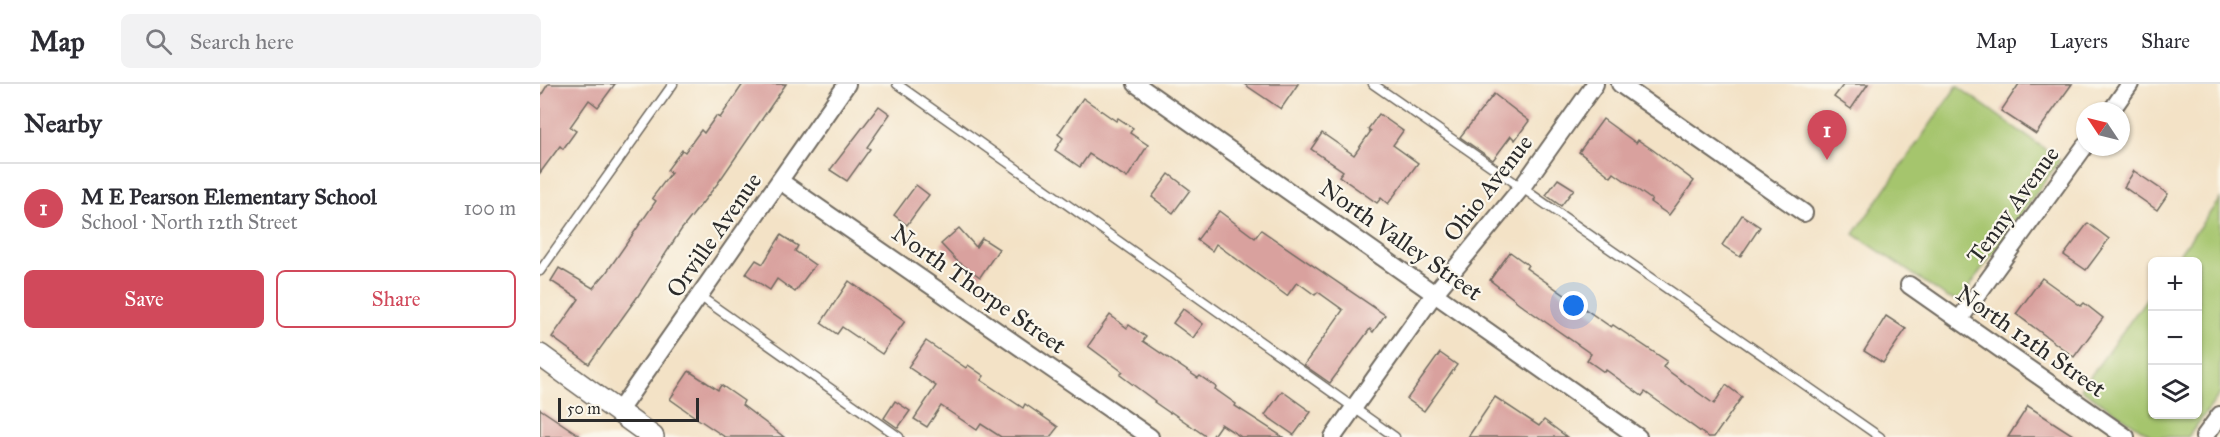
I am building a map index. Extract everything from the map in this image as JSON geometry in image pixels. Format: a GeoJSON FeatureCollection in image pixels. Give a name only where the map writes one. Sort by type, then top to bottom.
{"type":"FeatureCollection","features":[{"type":"Feature","properties":{"kind":"street","name":"Orville Avenue"},"geometry":{"type":"LineString","coordinates":[[618,412],[701,297],[847,84]]}},
{"type":"Feature","properties":{"kind":"street","name":"North Valley Street"},"geometry":{"type":"LineString","coordinates":[[1136,84],[1638,437]]}},
{"type":"Feature","properties":{"kind":"street","name":"Ohio Avenue"},"geometry":{"type":"LineString","coordinates":[[1333,437],[1435,293],[1522,187],[1595,84]]}},
{"type":"Feature","properties":{"kind":"street"},"geometry":{"type":"LineString","coordinates":[[1620,84],[1804,213]]}},
{"type":"Feature","properties":{"kind":"street"},"geometry":{"type":"LineString","coordinates":[[2117,102],[2130,84]]}},
{"type":"Feature","properties":{"kind":"street","name":"Tenny Avenue"},"geometry":{"type":"LineString","coordinates":[[1959,321],[2078,156]]}},
{"type":"Feature","properties":{"kind":"street","name":"North Thorpe Street"},"geometry":{"type":"LineString","coordinates":[[780,181],[1150,437]]}},
{"type":"Feature","properties":{"kind":"street","name":"North 12th Street"},"geometry":{"type":"LineString","coordinates":[[1909,285],[2115,434]]}},
{"type":"Feature","properties":{"kind":"street"},"geometry":{"type":"LineString","coordinates":[[540,355],[653,437]]}},
{"type":"Feature","properties":{"kind":"street"},"geometry":{"type":"LineString","coordinates":[[2204,437],[2220,415]]}},
{"type":"Feature","properties":{"kind":"lane"},"geometry":{"type":"LineString","coordinates":[[540,271],[673,84]]}},
{"type":"Feature","properties":{"kind":"lane"},"geometry":{"type":"LineString","coordinates":[[897,84],[1395,437]]}},
{"type":"Feature","properties":{"kind":"lane"},"geometry":{"type":"LineString","coordinates":[[1373,84],[1880,437]]}},
{"type":"Feature","properties":{"kind":"lane"},"geometry":{"type":"LineString","coordinates":[[701,297],[899,437]]}},
{"type":"Feature","properties":{"kind":"green space"},"geometry":{"type":"Polygon","coordinates":[[[1957,86],[2060,160],[1960,300],[1948,298],[1854,234],[1957,86]]]}},
{"type":"Feature","properties":{"kind":"green space"},"geometry":{"type":"Polygon","coordinates":[[[2220,199],[2220,394],[2202,418],[2202,257],[2177,257],[2220,199]]]}},
{"type":"Feature","properties":{"kind":"green space"},"geometry":{"type":"Polygon","coordinates":[[[2148,297],[2148,419],[2201,419],[2188,437],[2153,437],[2081,389],[2148,297]]]}},
{"type":"Feature","properties":{"kind":"building"},"geometry":{"type":"Polygon","coordinates":[[[548,84],[615,84],[598,107],[589,100],[570,127],[576,131],[563,149],[560,146],[540,173],[540,97],[548,84]]]}},
{"type":"Feature","properties":{"kind":"building"},"geometry":{"type":"Polygon","coordinates":[[[743,84],[786,84],[718,183],[681,230],[638,296],[589,364],[552,337],[579,299],[551,281],[559,268],[593,288],[656,201],[652,198],[671,173],[667,170],[682,150],[685,152],[701,130],[704,133],[716,116],[720,118],[743,84]]]}},
{"type":"Feature","properties":{"kind":"building"},"geometry":{"type":"Polygon","coordinates":[[[1244,84],[1298,84],[1281,109],[1244,84]]]}},
{"type":"Feature","properties":{"kind":"building"},"geometry":{"type":"Polygon","coordinates":[[[1844,84],[1868,84],[1851,109],[1834,97],[1844,84]]]}},
{"type":"Feature","properties":{"kind":"building"},"geometry":{"type":"Polygon","coordinates":[[[2019,84],[2072,84],[2036,134],[2001,111],[2019,84]]]}},
{"type":"Feature","properties":{"kind":"building"},"geometry":{"type":"Polygon","coordinates":[[[1494,94],[1529,121],[1515,140],[1511,136],[1493,160],[1460,137],[1494,94]]]}},
{"type":"Feature","properties":{"kind":"building"},"geometry":{"type":"Polygon","coordinates":[[[1083,98],[1116,121],[1118,118],[1133,128],[1130,133],[1148,145],[1127,178],[1089,154],[1080,167],[1055,150],[1063,138],[1058,134],[1083,98]]]}},
{"type":"Feature","properties":{"kind":"building"},"geometry":{"type":"Polygon","coordinates":[[[879,106],[890,114],[867,147],[870,149],[847,181],[830,170],[879,106]]]}},
{"type":"Feature","properties":{"kind":"building"},"geometry":{"type":"Polygon","coordinates":[[[1379,114],[1403,131],[1393,145],[1418,163],[1388,204],[1381,198],[1377,203],[1339,176],[1343,171],[1311,149],[1322,133],[1354,155],[1371,131],[1368,129],[1379,114]]]}},
{"type":"Feature","properties":{"kind":"building"},"geometry":{"type":"Polygon","coordinates":[[[1603,119],[1636,143],[1638,140],[1653,150],[1694,181],[1669,215],[1614,173],[1611,177],[1579,152],[1603,119]]]}},
{"type":"Feature","properties":{"kind":"building"},"geometry":{"type":"Polygon","coordinates":[[[2134,171],[2168,194],[2157,210],[2124,187],[2134,171]]]}},
{"type":"Feature","properties":{"kind":"building"},"geometry":{"type":"Polygon","coordinates":[[[1169,174],[1190,190],[1173,213],[1152,197],[1169,174]]]}},
{"type":"Feature","properties":{"kind":"building"},"geometry":{"type":"Polygon","coordinates":[[[1558,179],[1574,189],[1561,206],[1546,195],[1558,179]]]}},
{"type":"Feature","properties":{"kind":"building"},"geometry":{"type":"Polygon","coordinates":[[[916,185],[929,195],[907,225],[894,215],[916,185]]]}},
{"type":"Feature","properties":{"kind":"building"},"geometry":{"type":"Polygon","coordinates":[[[1219,211],[1255,238],[1261,230],[1385,315],[1373,332],[1370,329],[1330,383],[1304,365],[1343,310],[1318,292],[1315,295],[1297,282],[1287,296],[1216,244],[1212,251],[1197,240],[1219,211]]]}},
{"type":"Feature","properties":{"kind":"building"},"geometry":{"type":"Polygon","coordinates":[[[1742,215],[1760,227],[1740,257],[1722,245],[1742,215]]]}},
{"type":"Feature","properties":{"kind":"building"},"geometry":{"type":"Polygon","coordinates":[[[2088,223],[2109,239],[2086,270],[2064,255],[2088,223]]]}},
{"type":"Feature","properties":{"kind":"building"},"geometry":{"type":"Polygon","coordinates":[[[959,228],[976,247],[982,238],[999,249],[980,277],[956,260],[941,244],[959,228]]]}},
{"type":"Feature","properties":{"kind":"building"},"geometry":{"type":"Polygon","coordinates":[[[781,235],[798,246],[795,251],[815,265],[795,292],[777,279],[770,290],[746,274],[756,260],[763,264],[781,235]]]}},
{"type":"Feature","properties":{"kind":"building"},"geometry":{"type":"Polygon","coordinates":[[[1510,252],[1528,265],[1526,268],[1611,327],[1613,325],[1667,361],[1663,367],[1714,404],[1726,385],[1742,397],[1714,437],[1708,437],[1645,392],[1642,396],[1606,370],[1604,372],[1587,360],[1591,354],[1490,280],[1510,252]]]}},
{"type":"Feature","properties":{"kind":"building"},"geometry":{"type":"Polygon","coordinates":[[[2042,278],[2081,306],[2084,303],[2103,318],[2074,357],[2016,314],[2042,278]]]}},
{"type":"Feature","properties":{"kind":"building"},"geometry":{"type":"Polygon","coordinates":[[[849,281],[905,321],[882,354],[842,327],[837,334],[821,323],[849,281]]]}},
{"type":"Feature","properties":{"kind":"building"},"geometry":{"type":"Polygon","coordinates":[[[1183,309],[1203,324],[1193,338],[1173,323],[1183,309]]]}},
{"type":"Feature","properties":{"kind":"building"},"geometry":{"type":"Polygon","coordinates":[[[1110,315],[1127,328],[1129,325],[1146,337],[1143,341],[1198,378],[1200,376],[1236,404],[1235,406],[1283,437],[1241,437],[1221,424],[1212,437],[1207,437],[1154,402],[1120,375],[1123,372],[1088,346],[1110,315]]]}},
{"type":"Feature","properties":{"kind":"building"},"geometry":{"type":"Polygon","coordinates":[[[1886,316],[1906,329],[1883,363],[1864,351],[1886,316]]]}},
{"type":"Feature","properties":{"kind":"building"},"geometry":{"type":"Polygon","coordinates":[[[926,341],[966,368],[968,365],[984,376],[981,380],[1023,408],[1025,404],[1058,427],[1050,437],[1001,437],[981,424],[977,430],[941,406],[927,427],[914,419],[936,386],[908,367],[926,341]]]}},
{"type":"Feature","properties":{"kind":"building"},"geometry":{"type":"Polygon","coordinates":[[[1440,353],[1457,365],[1424,411],[1407,399],[1440,353]]]}},
{"type":"Feature","properties":{"kind":"building"},"geometry":{"type":"Polygon","coordinates":[[[689,371],[718,390],[721,385],[744,401],[742,405],[784,437],[725,437],[698,419],[670,399],[689,371]]]}},
{"type":"Feature","properties":{"kind":"building"},"geometry":{"type":"Polygon","coordinates":[[[1282,391],[1311,412],[1294,435],[1265,415],[1282,391]]]}},
{"type":"Feature","properties":{"kind":"building"},"geometry":{"type":"Polygon","coordinates":[[[1495,397],[1539,426],[1544,420],[1567,437],[1468,437],[1495,397]]]}},
{"type":"Feature","properties":{"kind":"building"},"geometry":{"type":"Polygon","coordinates":[[[895,401],[910,411],[898,428],[884,418],[895,401]]]}},
{"type":"Feature","properties":{"kind":"building"},"geometry":{"type":"Polygon","coordinates":[[[2028,406],[2076,437],[2008,437],[2028,406]]]}},
{"type":"Feature","properties":{"kind":"building"},"geometry":{"type":"Polygon","coordinates":[[[540,409],[582,437],[540,437],[540,409]]]}},
{"type":"Feature","properties":{"kind":"place","name":"M E Pearson Elementary School"},"geometry":{"type":"Point","coordinates":[1827,160]}}]}
